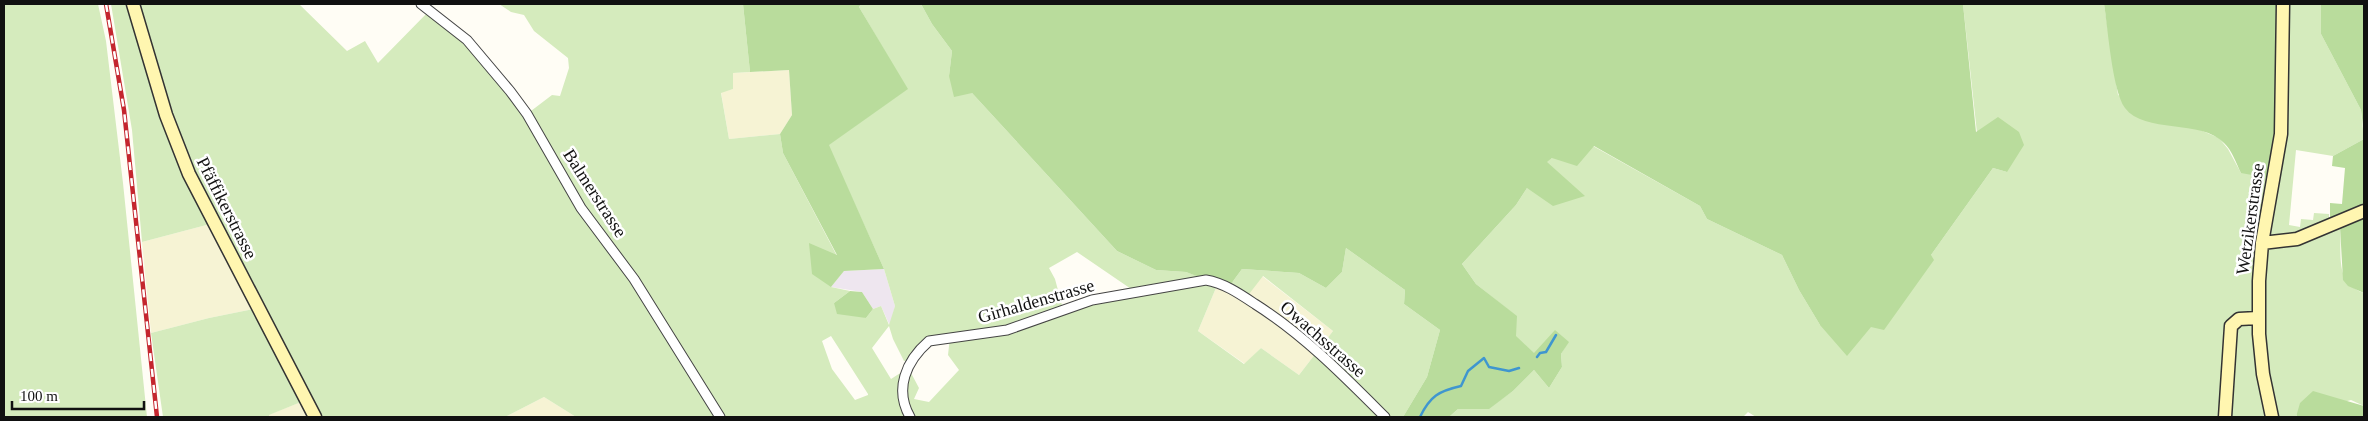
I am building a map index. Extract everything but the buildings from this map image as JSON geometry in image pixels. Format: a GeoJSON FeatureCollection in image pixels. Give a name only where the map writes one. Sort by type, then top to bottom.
{"type":"FeatureCollection","features":[{"type":"Feature","properties":{"kind":"street","name":"Pfäffikerstrasse"},"geometry":{"type":"LineString","coordinates":[[133,4],[166,115],[189,174],[316,417]]}},
{"type":"Feature","properties":{"kind":"street","name":"Balmerstrasse"},"geometry":{"type":"LineString","coordinates":[[421,4],[467,40],[527,114],[581,208],[634,279],[720,417]]}},
{"type":"Feature","properties":{"kind":"street","name":"Wetzikerstrasse"},"geometry":{"type":"LineString","coordinates":[[2272,417],[2263,374],[2258,318],[2262,243],[2281,134],[2283,4]]}},
{"type":"Feature","properties":{"kind":"street"},"geometry":{"type":"LineString","coordinates":[[2262,243],[2297,239],[2364,212]]}},
{"type":"Feature","properties":{"kind":"street","name":"Girhaldenstrasse"},"geometry":{"type":"LineString","coordinates":[[910,417],[902,401],[902,384],[908,366],[929,341],[1007,330],[1092,300],[1208,280]]}},
{"type":"Feature","properties":{"kind":"street","name":"Owachsstrasse"},"geometry":{"type":"LineString","coordinates":[[1208,280],[1218,283],[1246,298],[1292,329],[1321,354],[1385,417]]}},
{"type":"Feature","properties":{"kind":"street"},"geometry":{"type":"LineString","coordinates":[[2225,417],[2231,326],[2238,319],[2258,318]]}},
{"type":"Feature","properties":{"kind":"shaded area"},"geometry":{"type":"Polygon","coordinates":[[[789,70],[792,115],[780,134],[729,139],[721,92],[733,89],[733,73],[789,70]]]}},
{"type":"Feature","properties":{"kind":"shaded area"},"geometry":{"type":"Polygon","coordinates":[[[214,223],[259,308],[209,318],[151,333],[142,242],[214,223]]]}},
{"type":"Feature","properties":{"kind":"shaded area"},"geometry":{"type":"Polygon","coordinates":[[[884,269],[895,306],[890,326],[881,306],[873,309],[862,292],[831,287],[844,271],[884,269]]]}},
{"type":"Feature","properties":{"kind":"shaded area"},"geometry":{"type":"Polygon","coordinates":[[[1262,276],[1333,331],[1299,375],[1261,348],[1245,364],[1198,331],[1218,283],[1262,276]]]}},
{"type":"Feature","properties":{"kind":"shaded area"},"geometry":{"type":"Polygon","coordinates":[[[544,397],[576,417],[505,417],[544,397]]]}},
{"type":"Feature","properties":{"kind":"shaded area"},"geometry":{"type":"Polygon","coordinates":[[[306,400],[315,417],[269,417],[268,415],[306,400]]]}},
{"type":"Feature","properties":{"kind":"green space"},"geometry":{"type":"Polygon","coordinates":[[[4,4],[98,4],[106,41],[123,183],[147,417],[4,417],[4,4]]]}},
{"type":"Feature","properties":{"kind":"green space"},"geometry":{"type":"Polygon","coordinates":[[[111,4],[299,4],[347,51],[365,41],[378,63],[430,10],[456,30],[527,114],[552,95],[560,96],[569,68],[568,58],[534,31],[524,15],[511,12],[499,4],[743,4],[750,72],[733,73],[733,89],[721,93],[729,139],[780,134],[783,153],[837,256],[831,287],[850,291],[834,303],[866,318],[873,309],[881,306],[889,325],[895,306],[884,269],[828,145],[907,89],[859,7],[861,4],[921,4],[932,24],[952,51],[949,76],[972,93],[1117,251],[1156,270],[1186,272],[1218,283],[1198,331],[1244,364],[1261,348],[1299,375],[1333,331],[1263,276],[1246,298],[1228,288],[1242,269],[1299,273],[1326,288],[1342,272],[1346,248],[1405,290],[1404,304],[1440,330],[1427,377],[1403,417],[576,417],[544,397],[505,417],[315,417],[306,400],[269,415],[269,417],[163,417],[151,333],[209,318],[259,308],[214,223],[142,242],[132,130],[111,4]],[[1077,252],[1049,268],[1055,279],[1063,309],[1137,293],[1077,252]],[[889,326],[872,348],[891,379],[905,370],[911,373],[919,388],[914,399],[929,402],[959,370],[948,355],[950,337],[929,341],[912,360],[904,361],[889,326]],[[831,336],[822,341],[832,369],[855,400],[868,395],[831,336]]]}},
{"type":"Feature","properties":{"kind":"green space"},"geometry":{"type":"Polygon","coordinates":[[[743,4],[861,4],[859,7],[908,89],[829,145],[884,269],[844,271],[831,287],[812,274],[809,243],[837,255],[783,153],[780,134],[792,115],[789,70],[750,72],[743,4]]]}},
{"type":"Feature","properties":{"kind":"green space"},"geometry":{"type":"Polygon","coordinates":[[[921,4],[1963,4],[1976,132],[1998,117],[2019,132],[2024,145],[2007,172],[1993,168],[1931,255],[1934,260],[1884,330],[1871,327],[1847,356],[1820,325],[1799,290],[1782,255],[1707,219],[1700,206],[1594,146],[1577,166],[1552,158],[1547,162],[1585,196],[1553,206],[1527,188],[1516,205],[1462,264],[1476,284],[1517,316],[1516,336],[1534,353],[1555,330],[1569,342],[1561,354],[1562,367],[1549,388],[1534,370],[1513,391],[1489,409],[1458,409],[1449,417],[1403,417],[1427,377],[1440,330],[1404,304],[1405,290],[1346,248],[1342,272],[1326,288],[1299,273],[1242,269],[1228,288],[1186,272],[1156,270],[1117,251],[972,93],[954,97],[949,76],[952,51],[932,24],[921,4]]]}},
{"type":"Feature","properties":{"kind":"green space"},"geometry":{"type":"Polygon","coordinates":[[[1963,4],[2104,4],[2118,95],[2219,138],[2228,149],[2241,173],[2283,4],[2321,4],[2321,34],[2361,110],[2364,139],[2333,156],[2296,150],[2289,225],[2300,227],[2301,219],[2313,220],[2314,213],[2329,214],[2329,221],[2339,222],[2343,273],[2347,281],[2354,288],[2364,293],[2364,406],[2351,400],[2296,415],[2296,417],[1756,417],[1748,412],[1743,417],[1449,417],[1458,409],[1489,408],[1513,391],[1534,370],[1549,388],[1562,367],[1561,354],[1568,342],[1534,354],[1515,336],[1516,316],[1476,284],[1462,264],[1516,205],[1527,188],[1584,196],[1546,162],[1552,158],[1593,146],[1700,206],[1707,219],[1782,255],[1799,290],[1820,325],[1931,255],[1993,168],[2007,172],[1977,133],[1963,4]]]}},
{"type":"Feature","properties":{"kind":"green space"},"geometry":{"type":"Polygon","coordinates":[[[2104,4],[2283,4],[2274,179],[2241,173],[2229,149],[2214,136],[2202,131],[2145,121],[2134,116],[2125,108],[2114,74],[2104,4]]]}},
{"type":"Feature","properties":{"kind":"green space"},"geometry":{"type":"Polygon","coordinates":[[[2321,4],[2364,4],[2364,134],[2361,110],[2321,34],[2321,4]]]}},
{"type":"Feature","properties":{"kind":"green space"},"geometry":{"type":"Polygon","coordinates":[[[2364,139],[2364,293],[2348,286],[2343,280],[2340,227],[2330,226],[2330,203],[2342,204],[2345,168],[2332,166],[2333,156],[2364,139]]]}},
{"type":"Feature","properties":{"kind":"green space"},"geometry":{"type":"Polygon","coordinates":[[[850,291],[862,292],[873,309],[866,318],[837,314],[834,303],[850,291]]]}},
{"type":"Feature","properties":{"kind":"green space"},"geometry":{"type":"Polygon","coordinates":[[[2313,391],[2364,406],[2364,417],[2296,417],[2300,403],[2313,391]]]}},
{"type":"Feature","properties":{"kind":"waterway"},"geometry":{"type":"LineString","coordinates":[[1537,357],[1540,353],[1546,352],[1556,335]]}},
{"type":"Feature","properties":{"kind":"waterway"},"geometry":{"type":"LineString","coordinates":[[1420,417],[1432,399],[1441,392],[1461,386],[1468,371],[1484,358],[1489,367],[1509,371],[1519,368]]}},
{"type":"Feature","properties":{"kind":"railway"},"geometry":{"type":"LineString","coordinates":[[106,4],[124,110],[157,417]]}}]}
